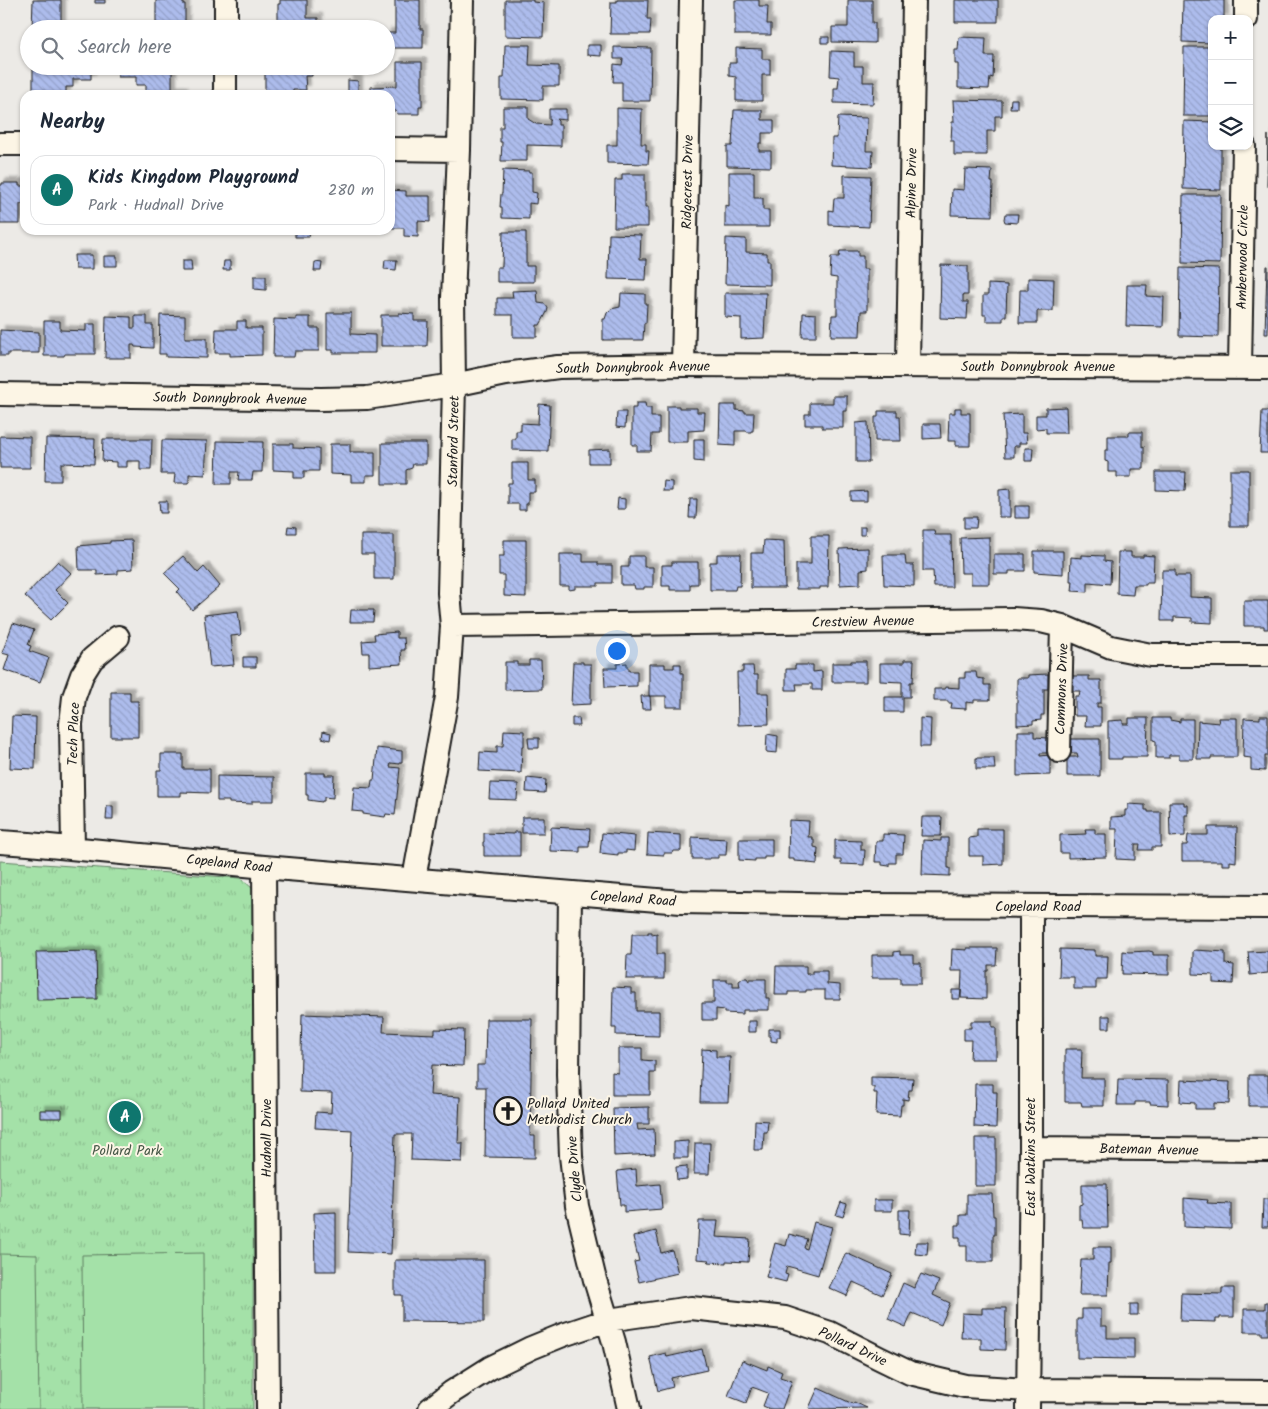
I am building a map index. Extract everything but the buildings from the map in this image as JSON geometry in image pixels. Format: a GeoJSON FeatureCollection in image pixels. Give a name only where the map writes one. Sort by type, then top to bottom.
{"type":"FeatureCollection","features":[{"type":"Feature","properties":{"kind":"street"},"geometry":{"type":"LineString","coordinates":[[226,0],[226,20]]}},
{"type":"Feature","properties":{"kind":"street","name":"Stanford Street"},"geometry":{"type":"LineString","coordinates":[[414,880],[447,697],[452,626],[449,593],[454,384],[453,298],[459,150],[462,0]]}},
{"type":"Feature","properties":{"kind":"street","name":"Ridgecrest Drive"},"geometry":{"type":"LineString","coordinates":[[683,365],[691,0]]}},
{"type":"Feature","properties":{"kind":"street","name":"Alpine Drive"},"geometry":{"type":"LineString","coordinates":[[908,365],[914,0]]}},
{"type":"Feature","properties":{"kind":"street"},"geometry":{"type":"LineString","coordinates":[[1246,0],[1246,15]]}},
{"type":"Feature","properties":{"kind":"street"},"geometry":{"type":"LineString","coordinates":[[224,90],[225,75]]}},
{"type":"Feature","properties":{"kind":"street"},"geometry":{"type":"LineString","coordinates":[[0,144],[20,144]]}},
{"type":"Feature","properties":{"kind":"street"},"geometry":{"type":"LineString","coordinates":[[395,149],[459,150]]}},
{"type":"Feature","properties":{"kind":"street","name":"Amberwood Circle"},"geometry":{"type":"LineString","coordinates":[[1240,367],[1244,150]]}},
{"type":"Feature","properties":{"kind":"street","name":"South Donnybrook Avenue"},"geometry":{"type":"LineString","coordinates":[[0,394],[321,399],[367,398],[558,367],[908,365],[1268,368]]}},
{"type":"Feature","properties":{"kind":"street","name":"Crestview Avenue"},"geometry":{"type":"LineString","coordinates":[[452,626],[1013,619],[1041,621],[1062,626],[1111,648],[1151,656],[1268,655]]}},
{"type":"Feature","properties":{"kind":"street","name":"Commons Drive"},"geometry":{"type":"LineString","coordinates":[[1059,751],[1062,626]]}},
{"type":"Feature","properties":{"kind":"street","name":"Tech Place"},"geometry":{"type":"LineString","coordinates":[[73,848],[71,724],[74,697],[82,675],[92,659],[118,637]]}},
{"type":"Feature","properties":{"kind":"street","name":"Copeland Road"},"geometry":{"type":"LineString","coordinates":[[0,842],[264,867],[702,903],[1268,907]]}},
{"type":"Feature","properties":{"kind":"street","name":"Hudnall Drive"},"geometry":{"type":"LineString","coordinates":[[264,867],[268,1409]]}},
{"type":"Feature","properties":{"kind":"street","name":"Clyde Drive"},"geometry":{"type":"LineString","coordinates":[[570,893],[568,1074],[572,1156],[577,1206],[595,1280],[608,1320],[629,1409]]}},
{"type":"Feature","properties":{"kind":"street","name":"East Watkins Street"},"geometry":{"type":"LineString","coordinates":[[1028,1399],[1031,906]]}},
{"type":"Feature","properties":{"kind":"street","name":"Bateman Avenue"},"geometry":{"type":"LineString","coordinates":[[1031,1148],[1268,1150]]}},
{"type":"Feature","properties":{"kind":"street","name":"Pollard Drive"},"geometry":{"type":"LineString","coordinates":[[430,1409],[452,1392],[490,1368],[563,1335],[608,1320],[691,1308],[785,1318],[830,1333],[910,1373],[1028,1399],[1268,1392]]}},
{"type":"Feature","properties":{"kind":"green space","name":"Pollard Park"},"geometry":{"type":"Polygon","coordinates":[[[0,861],[241,878],[254,890],[253,1409],[0,1409],[0,861]]]}},
{"type":"Feature","properties":{"kind":"green space"},"geometry":{"type":"Polygon","coordinates":[[[203,1253],[204,1409],[83,1409],[82,1255],[203,1253]]]}},
{"type":"Feature","properties":{"kind":"green space"},"geometry":{"type":"Polygon","coordinates":[[[0,1254],[37,1255],[39,1409],[0,1409],[0,1254]]]}},
{"type":"Feature","properties":{"kind":"place","name":"Pollard United Methodist Church"},"geometry":{"type":"Point","coordinates":[508,1111]}},
{"type":"Feature","properties":{"kind":"place","name":"Kids Kingdom Playground"},"geometry":{"type":"Point","coordinates":[125,1117]}}]}
